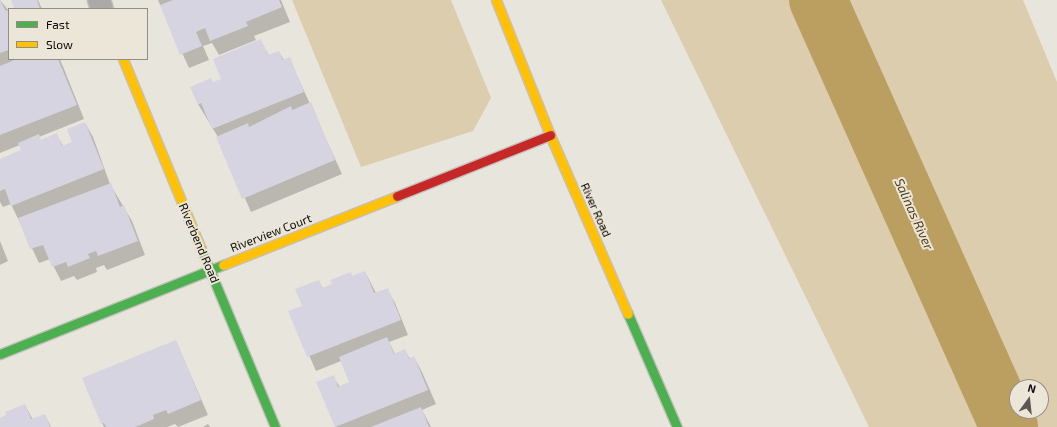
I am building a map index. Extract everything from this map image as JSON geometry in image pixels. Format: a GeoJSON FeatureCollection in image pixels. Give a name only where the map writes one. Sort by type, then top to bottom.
{"type":"FeatureCollection","features":[{"type":"Feature","properties":{"kind":"street","name":"River Road"},"geometry":{"type":"LineString","coordinates":[[496,0],[550,135],[677,427]]}},
{"type":"Feature","properties":{"kind":"street","name":"Riverbend Road"},"geometry":{"type":"LineString","coordinates":[[123,60],[209,269],[276,427]]}},
{"type":"Feature","properties":{"kind":"street","name":"Riverview Court"},"geometry":{"type":"LineString","coordinates":[[0,354],[209,269],[550,135]]}},
{"type":"Feature","properties":{"kind":"shaded area"},"geometry":{"type":"Polygon","coordinates":[[[292,0],[451,0],[491,98],[473,131],[361,167],[292,0]]]}},
{"type":"Feature","properties":{"kind":"shaded area"},"geometry":{"type":"Polygon","coordinates":[[[661,0],[1023,0],[1057,82],[1057,427],[869,427],[661,0]]]}},
{"type":"Feature","properties":{"kind":"building"},"geometry":{"type":"Polygon","coordinates":[[[0,0],[6,11],[8,10],[8,50],[0,53],[0,0]]]}},
{"type":"Feature","properties":{"kind":"building"},"geometry":{"type":"Polygon","coordinates":[[[11,0],[37,0],[40,8],[15,8],[11,0]]]}},
{"type":"Feature","properties":{"kind":"building"},"geometry":{"type":"Polygon","coordinates":[[[173,0],[279,0],[282,7],[246,22],[248,26],[210,41],[205,28],[196,32],[202,46],[180,55],[160,5],[173,0]]]}},
{"type":"Feature","properties":{"kind":"building"},"geometry":{"type":"Polygon","coordinates":[[[261,39],[268,55],[279,51],[283,60],[290,57],[304,92],[212,129],[201,103],[198,105],[190,87],[211,78],[213,82],[221,79],[213,59],[261,39]]]}},
{"type":"Feature","properties":{"kind":"building"},"geometry":{"type":"Polygon","coordinates":[[[15,60],[58,60],[77,105],[0,135],[0,66],[15,60]]]}},
{"type":"Feature","properties":{"kind":"building"},"geometry":{"type":"Polygon","coordinates":[[[311,102],[335,160],[242,199],[216,137],[248,123],[249,127],[291,106],[292,110],[311,102]]]}},
{"type":"Feature","properties":{"kind":"building"},"geometry":{"type":"Polygon","coordinates":[[[85,122],[104,169],[11,206],[5,189],[0,191],[0,159],[21,150],[18,143],[39,134],[41,140],[57,133],[62,146],[72,142],[67,129],[85,122]]]}},
{"type":"Feature","properties":{"kind":"building"},"geometry":{"type":"Polygon","coordinates":[[[111,183],[120,207],[124,205],[138,241],[98,256],[96,251],[88,254],[90,258],[68,267],[66,262],[52,267],[43,245],[30,249],[18,218],[111,183]]]}},
{"type":"Feature","properties":{"kind":"building"},"geometry":{"type":"Polygon","coordinates":[[[365,271],[374,293],[388,288],[401,320],[307,357],[288,311],[302,306],[295,289],[319,280],[322,288],[332,284],[330,280],[351,272],[352,276],[365,271]]]}},
{"type":"Feature","properties":{"kind":"building"},"geometry":{"type":"Polygon","coordinates":[[[387,337],[394,354],[405,349],[409,359],[414,356],[428,390],[335,427],[316,382],[334,375],[338,387],[349,382],[339,357],[387,337]]]}},
{"type":"Feature","properties":{"kind":"building"},"geometry":{"type":"Polygon","coordinates":[[[176,340],[201,400],[168,414],[166,410],[153,415],[154,419],[135,427],[106,427],[104,423],[101,424],[82,378],[176,340]]]}},
{"type":"Feature","properties":{"kind":"building"},"geometry":{"type":"Polygon","coordinates":[[[25,404],[31,419],[45,414],[50,427],[0,427],[0,418],[6,415],[5,412],[25,404]]]}},
{"type":"Feature","properties":{"kind":"building"},"geometry":{"type":"Polygon","coordinates":[[[421,407],[429,427],[371,427],[421,407]]]}},
{"type":"Feature","properties":{"kind":"waterway","name":"Salinas River"},"geometry":{"type":"LineString","coordinates":[[818,0],[1009,427]]}},
{"type":"Feature","properties":{"kind":"traffic: fast"},"geometry":{"type":"LineString","coordinates":[[201,249],[275,427]]}},
{"type":"Feature","properties":{"kind":"traffic: fast"},"geometry":{"type":"LineString","coordinates":[[0,354],[223,265]]}},
{"type":"Feature","properties":{"kind":"traffic: fast"},"geometry":{"type":"LineString","coordinates":[[628,314],[677,427]]}},
{"type":"Feature","properties":{"kind":"traffic: slow"},"geometry":{"type":"LineString","coordinates":[[496,0],[550,135],[628,314]]}},
{"type":"Feature","properties":{"kind":"traffic: slow"},"geometry":{"type":"LineString","coordinates":[[123,60],[201,249]]}},
{"type":"Feature","properties":{"kind":"traffic: slow"},"geometry":{"type":"LineString","coordinates":[[223,265],[397,196]]}},
{"type":"Feature","properties":{"kind":"traffic: jam"},"geometry":{"type":"LineString","coordinates":[[397,196],[550,135]]}}]}
